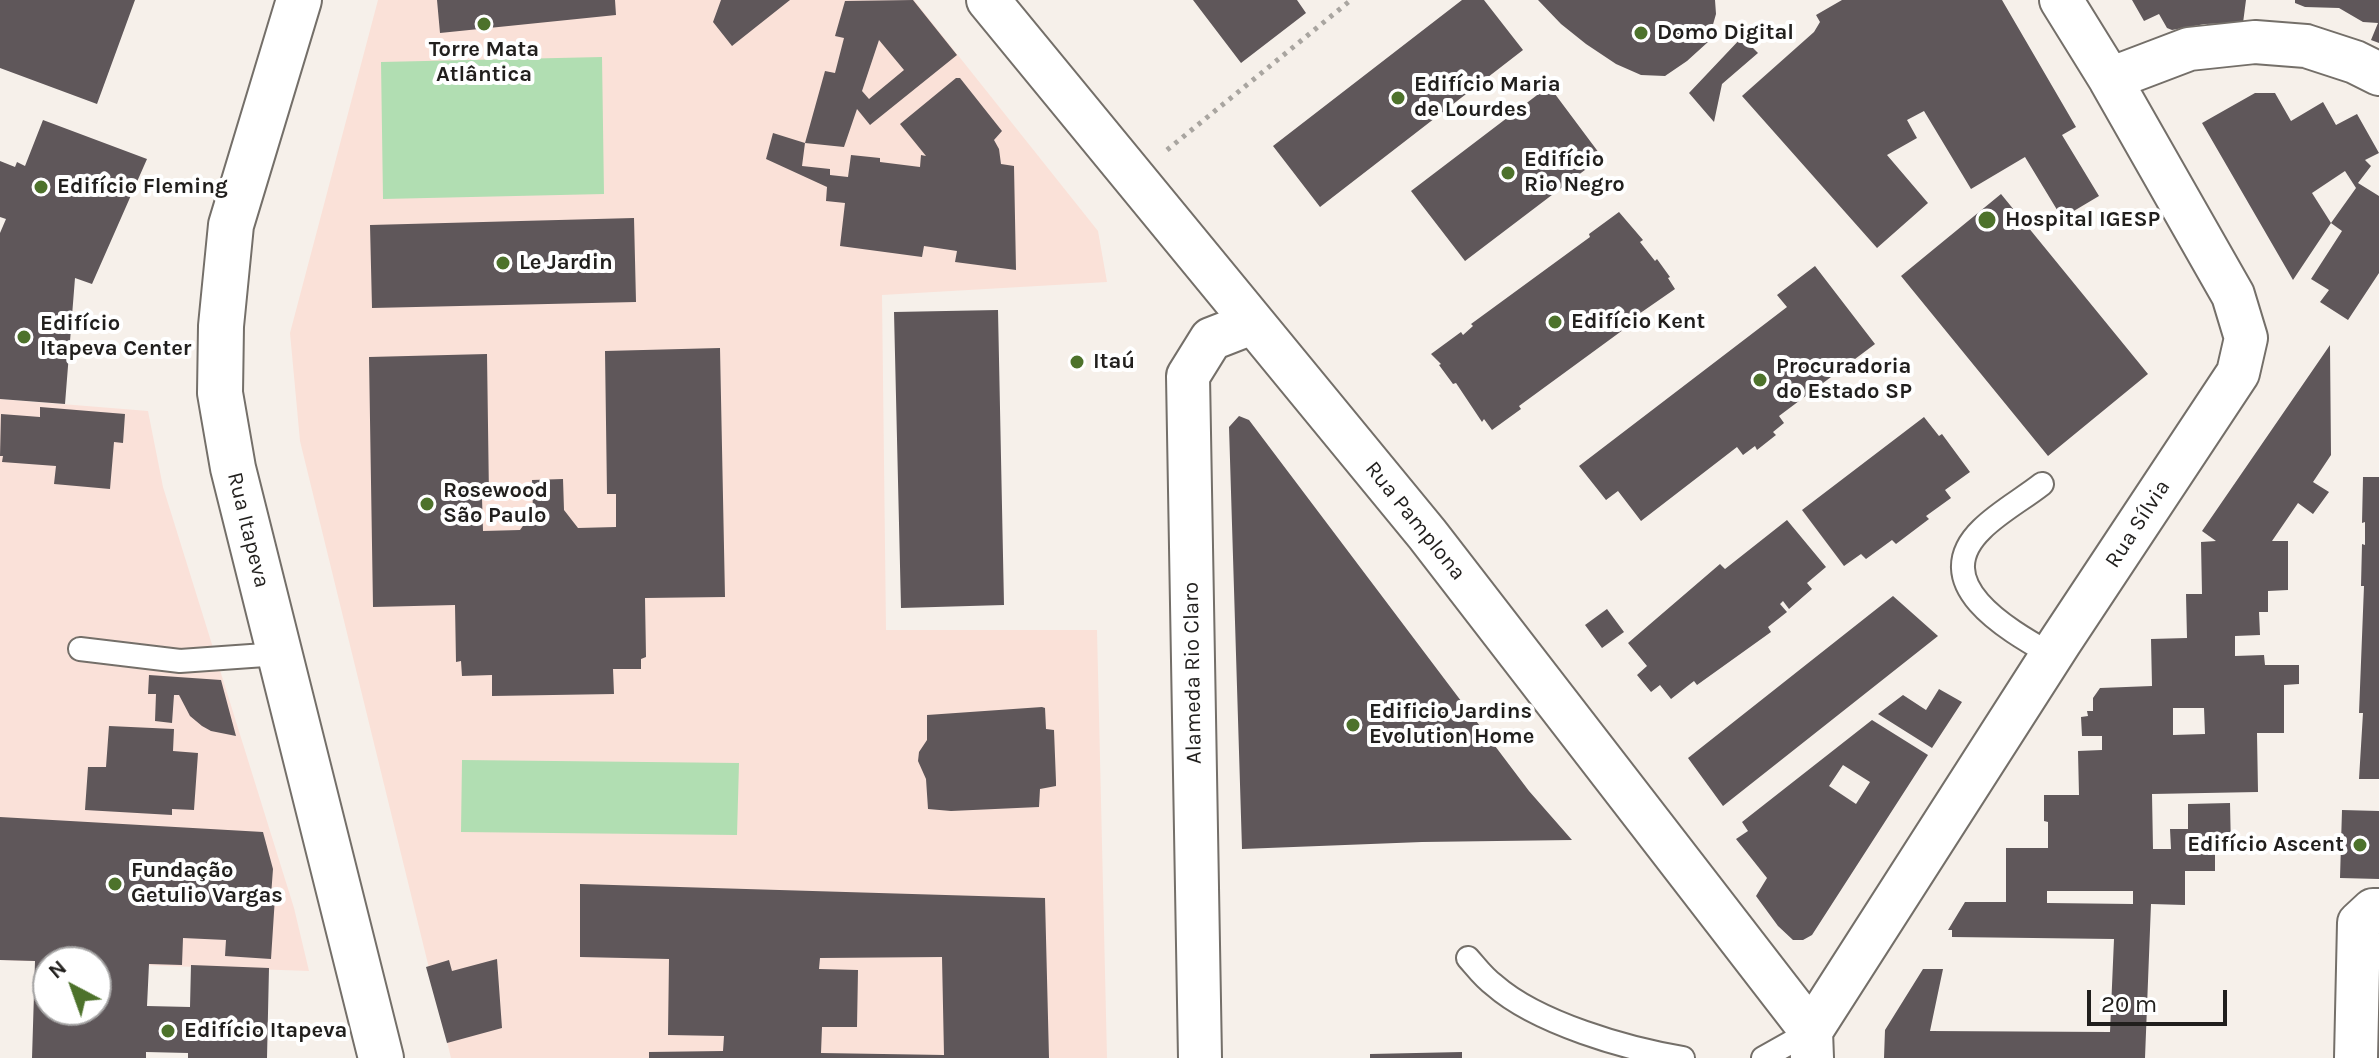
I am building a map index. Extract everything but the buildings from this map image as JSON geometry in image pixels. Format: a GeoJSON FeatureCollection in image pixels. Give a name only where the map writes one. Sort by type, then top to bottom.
{"type":"FeatureCollection","features":[{"type":"Feature","properties":{"kind":"street","name":"Rua Itapeva"},"geometry":{"type":"LineString","coordinates":[[299,0],[231,225],[221,326],[220,393],[233,468],[381,1058]]}},
{"type":"Feature","properties":{"kind":"street","name":"Rua Sílvia"},"geometry":{"type":"LineString","coordinates":[[1811,1044],[2052,655],[2238,373],[2246,338],[2233,295],[2110,79],[2061,0]]}},
{"type":"Feature","properties":{"kind":"street","name":"Rua Pamplona"},"geometry":{"type":"LineString","coordinates":[[990,1],[1427,534],[1811,1044]]}},
{"type":"Feature","properties":{"kind":"street"},"geometry":{"type":"LineString","coordinates":[[2110,79],[2189,49],[2255,42],[2306,46],[2355,62],[2379,74]]}},
{"type":"Feature","properties":{"kind":"street","name":"Alameda Rio Claro"},"geometry":{"type":"LineString","coordinates":[[1200,1058],[1188,376],[1211,339],[1252,323]]}},
{"type":"Feature","properties":{"kind":"street"},"geometry":{"type":"LineString","coordinates":[[2356,1058],[2359,923],[2373,910],[2379,910]]}},
{"type":"Feature","properties":{"kind":"lane"},"geometry":{"type":"LineString","coordinates":[[2042,484],[1981,529],[1967,550],[1963,571],[1969,594],[1988,612],[2052,655]]}},
{"type":"Feature","properties":{"kind":"lane"},"geometry":{"type":"LineString","coordinates":[[80,649],[180,661],[279,654]]}},
{"type":"Feature","properties":{"kind":"lane"},"geometry":{"type":"LineString","coordinates":[[1468,958],[1493,985],[1533,1012],[1640,1051],[1683,1058]]}},
{"type":"Feature","properties":{"kind":"lane"},"geometry":{"type":"LineString","coordinates":[[1763,1058],[1811,1044]]}},
{"type":"Feature","properties":{"kind":"path"},"geometry":{"type":"LineString","coordinates":[[1163,153],[1351,0]]}},
{"type":"Feature","properties":{"kind":"shaded area"},"geometry":{"type":"Polygon","coordinates":[[[378,0],[914,0],[1098,231],[1107,282],[882,295],[886,630],[1097,630],[1107,1058],[451,1058],[300,441],[290,333],[378,0]]]}},
{"type":"Feature","properties":{"kind":"shaded area"},"geometry":{"type":"Polygon","coordinates":[[[0,399],[148,411],[163,487],[294,908],[309,971],[112,964],[112,946],[32,946],[32,961],[0,960],[0,399]]]}},
{"type":"Feature","properties":{"kind":"green space"},"geometry":{"type":"Polygon","coordinates":[[[602,57],[604,194],[383,199],[381,62],[602,57]]]}},
{"type":"Feature","properties":{"kind":"green space"},"geometry":{"type":"Polygon","coordinates":[[[462,760],[739,763],[737,835],[461,832],[462,760]]]}},
{"type":"Feature","properties":{"kind":"place","name":"Torre Mata Atlântica"},"geometry":{"type":"Point","coordinates":[484,24]}},
{"type":"Feature","properties":{"kind":"place","name":"Domo Digital"},"geometry":{"type":"Point","coordinates":[1641,33]}},
{"type":"Feature","properties":{"kind":"place","name":"Edifício Maria de Lourdes"},"geometry":{"type":"Point","coordinates":[1398,98]}},
{"type":"Feature","properties":{"kind":"place","name":"Edifício Rio Negro"},"geometry":{"type":"Point","coordinates":[1508,173]}},
{"type":"Feature","properties":{"kind":"place","name":"Edifício Fleming"},"geometry":{"type":"Point","coordinates":[41,187]}},
{"type":"Feature","properties":{"kind":"place","name":"Hospital IGESP"},"geometry":{"type":"Point","coordinates":[1987,220]}},
{"type":"Feature","properties":{"kind":"place","name":"Le Jardin"},"geometry":{"type":"Point","coordinates":[503,263]}},
{"type":"Feature","properties":{"kind":"place","name":"Edifício Kent"},"geometry":{"type":"Point","coordinates":[1555,322]}},
{"type":"Feature","properties":{"kind":"place","name":"Edifício Itapeva Center"},"geometry":{"type":"Point","coordinates":[24,337]}},
{"type":"Feature","properties":{"kind":"place","name":"Itaú"},"geometry":{"type":"Point","coordinates":[1077,362]}},
{"type":"Feature","properties":{"kind":"place","name":"Procuradoria do Estado SP"},"geometry":{"type":"Point","coordinates":[1760,380]}},
{"type":"Feature","properties":{"kind":"place","name":"Rosewood São Paulo"},"geometry":{"type":"Point","coordinates":[427,504]}},
{"type":"Feature","properties":{"kind":"place","name":"Edificio Jardins Evolution Home"},"geometry":{"type":"Point","coordinates":[1353,725]}},
{"type":"Feature","properties":{"kind":"place","name":"Edifício Ascent"},"geometry":{"type":"Point","coordinates":[2360,845]}},
{"type":"Feature","properties":{"kind":"place","name":"Fundação Getulio Vargas"},"geometry":{"type":"Point","coordinates":[115,884]}},
{"type":"Feature","properties":{"kind":"place","name":"Edifício Itapeva"},"geometry":{"type":"Point","coordinates":[168,1031]}}]}
